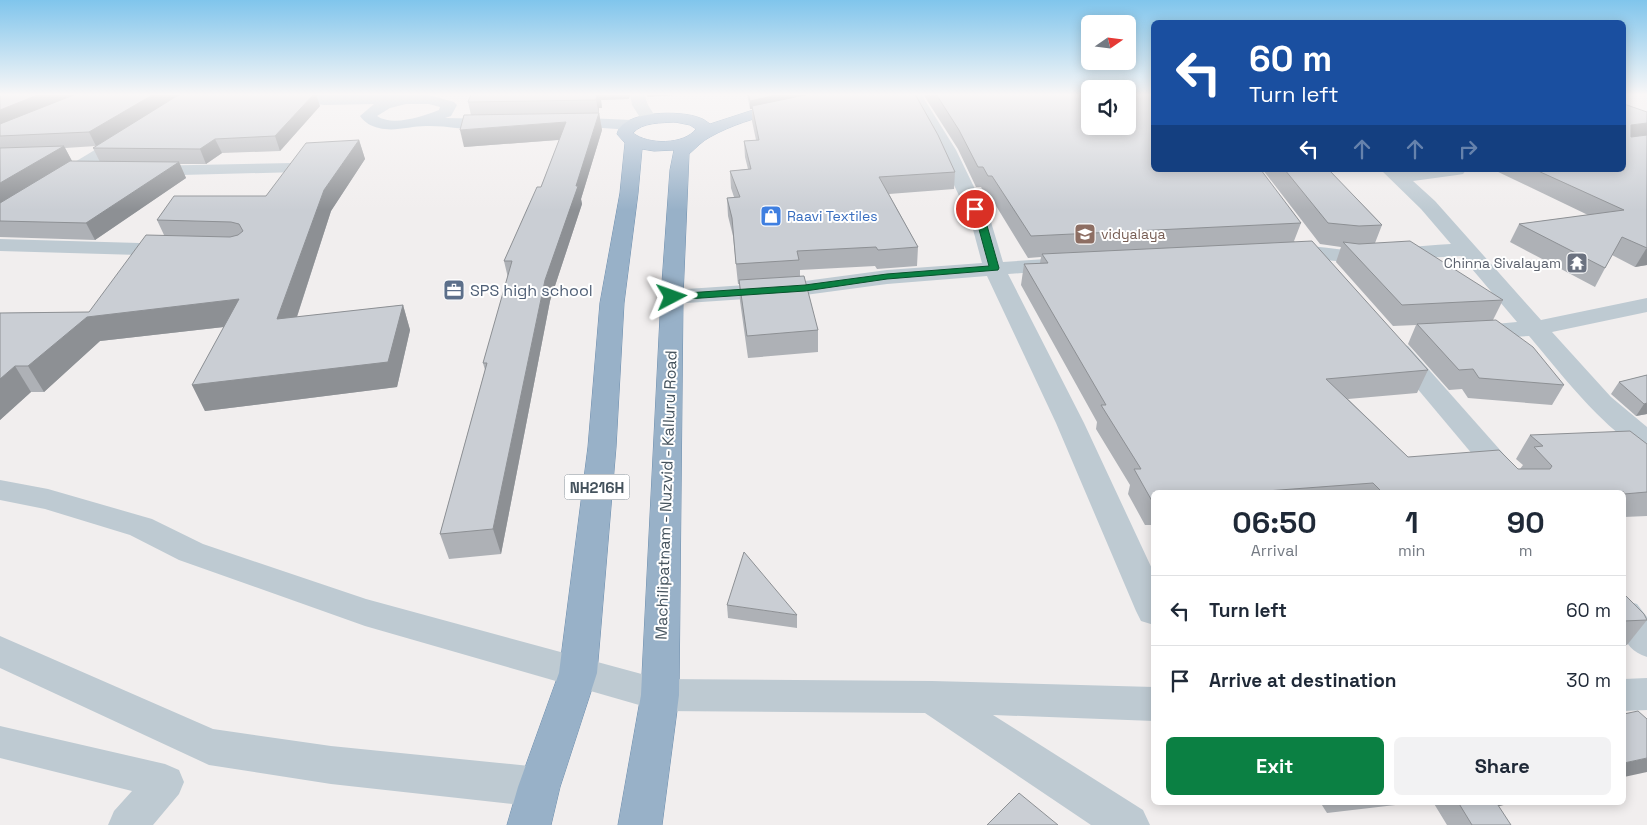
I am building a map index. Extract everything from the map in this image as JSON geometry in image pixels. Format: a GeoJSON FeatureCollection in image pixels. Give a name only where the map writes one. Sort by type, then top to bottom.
{"type":"FeatureCollection","features":[{"type":"Feature","properties":{"kind":"highway","name":"NH216H"},"geometry":{"type":"LineString","coordinates":[[529,825],[539,787],[578,673],[602,447],[612,303],[638,132]]}},
{"type":"Feature","properties":{"kind":"highway"},"geometry":{"type":"LineString","coordinates":[[642,132],[657,146],[677,144],[699,136],[702,132]]}},
{"type":"Feature","properties":{"kind":"highway","name":"Machilipatnam - Nuzvid - Kalluru Road"},"geometry":{"type":"LineString","coordinates":[[640,825],[660,695],[672,297],[681,153],[699,136],[706,132]]}},
{"type":"Feature","properties":{"kind":"street"},"geometry":{"type":"LineString","coordinates":[[0,215],[74,170],[103,161],[137,132]]}},
{"type":"Feature","properties":{"kind":"street"},"geometry":{"type":"LineString","coordinates":[[937,132],[981,222],[994,268],[1070,424],[1151,604]]}},
{"type":"Feature","properties":{"kind":"street"},"geometry":{"type":"LineString","coordinates":[[65,154],[103,161]]}},
{"type":"Feature","properties":{"kind":"street"},"geometry":{"type":"LineString","coordinates":[[124,170],[193,171],[293,168]]}},
{"type":"Feature","properties":{"kind":"street"},"geometry":{"type":"LineString","coordinates":[[1394,174],[1426,172]]}},
{"type":"Feature","properties":{"kind":"street"},"geometry":{"type":"LineString","coordinates":[[1394,174],[1428,205],[1601,403],[1642,433]]}},
{"type":"Feature","properties":{"kind":"street"},"geometry":{"type":"LineString","coordinates":[[1296,230],[1331,273]]}},
{"type":"Feature","properties":{"kind":"street"},"geometry":{"type":"LineString","coordinates":[[0,245],[192,250]]}},
{"type":"Feature","properties":{"kind":"street"},"geometry":{"type":"LineString","coordinates":[[1265,254],[1312,252],[1352,256],[1467,249]]}},
{"type":"Feature","properties":{"kind":"street"},"geometry":{"type":"LineString","coordinates":[[672,297],[805,288],[887,276],[1081,263]]}},
{"type":"Feature","properties":{"kind":"street"},"geometry":{"type":"LineString","coordinates":[[1447,333],[1536,328],[1647,305]]}},
{"type":"Feature","properties":{"kind":"street"},"geometry":{"type":"LineString","coordinates":[[1417,335],[1387,336],[1518,490]]}},
{"type":"Feature","properties":{"kind":"street"},"geometry":{"type":"LineString","coordinates":[[0,490],[48,499],[141,527],[191,552],[238,570],[365,612],[660,695],[932,697],[1151,704]]}},
{"type":"Feature","properties":{"kind":"street"},"geometry":{"type":"LineString","coordinates":[[1626,616],[1647,642]]}},
{"type":"Feature","properties":{"kind":"street"},"geometry":{"type":"LineString","coordinates":[[0,651],[209,747],[331,764],[539,787]]}},
{"type":"Feature","properties":{"kind":"street"},"geometry":{"type":"LineString","coordinates":[[1626,695],[1647,694]]}},
{"type":"Feature","properties":{"kind":"street"},"geometry":{"type":"LineString","coordinates":[[932,697],[1128,825]]}},
{"type":"Feature","properties":{"kind":"lane"},"geometry":{"type":"LineString","coordinates":[[0,742],[165,782],[128,825]]}},
{"type":"Feature","properties":{"kind":"building"},"geometry":{"type":"Polygon","coordinates":[[[0,132],[78,132],[0,136],[0,132]]]}},
{"type":"Feature","properties":{"kind":"building"},"geometry":{"type":"Polygon","coordinates":[[[118,132],[278,132],[275,136],[215,139],[200,149],[93,148],[118,132]]]}},
{"type":"Feature","properties":{"kind":"building"},"geometry":{"type":"Polygon","coordinates":[[[562,132],[593,132],[576,186],[578,186],[545,280],[493,529],[440,534],[487,363],[483,363],[512,261],[504,261],[537,187],[541,187],[562,132]]]}},
{"type":"Feature","properties":{"kind":"building"},"geometry":{"type":"Polygon","coordinates":[[[757,132],[937,132],[955,172],[879,177],[918,247],[878,250],[876,247],[797,251],[799,260],[736,264],[732,218],[727,198],[740,197],[730,171],[751,169],[744,141],[759,140],[757,132]]]}},
{"type":"Feature","properties":{"kind":"building"},"geometry":{"type":"Polygon","coordinates":[[[960,132],[1081,132],[1081,135],[1136,135],[1136,132],[1151,132],[1151,172],[1263,172],[1301,223],[1031,236],[992,176],[988,176],[983,167],[978,167],[960,132]]]}},
{"type":"Feature","properties":{"kind":"building"},"geometry":{"type":"Polygon","coordinates":[[[1626,132],[1631,132],[1631,137],[1647,135],[1647,248],[1622,237],[1605,268],[1519,224],[1624,210],[1540,172],[1626,172],[1626,132]]]}},
{"type":"Feature","properties":{"kind":"building"},"geometry":{"type":"Polygon","coordinates":[[[359,140],[324,190],[277,319],[403,305],[388,362],[192,385],[239,299],[87,317],[28,366],[15,366],[0,379],[0,313],[89,312],[146,235],[230,237],[238,235],[243,231],[239,224],[231,222],[157,220],[174,196],[266,196],[306,143],[359,140]]]}},
{"type":"Feature","properties":{"kind":"building"},"geometry":{"type":"Polygon","coordinates":[[[64,146],[0,183],[0,148],[64,146]]]}},
{"type":"Feature","properties":{"kind":"building"},"geometry":{"type":"Polygon","coordinates":[[[70,161],[179,162],[86,223],[0,221],[0,203],[70,161]]]}},
{"type":"Feature","properties":{"kind":"building"},"geometry":{"type":"Polygon","coordinates":[[[1287,172],[1331,172],[1382,225],[1359,226],[1328,223],[1287,172]]]}},
{"type":"Feature","properties":{"kind":"building"},"geometry":{"type":"Polygon","coordinates":[[[1312,241],[1428,370],[1326,379],[1408,457],[1499,450],[1518,469],[1550,469],[1552,466],[1534,447],[1543,446],[1530,435],[1630,431],[1647,444],[1647,492],[1626,494],[1626,490],[1380,490],[1373,483],[1280,490],[1151,490],[1151,499],[1134,469],[1141,469],[1101,405],[1106,405],[1024,264],[1048,263],[1042,254],[1312,241]]]}},
{"type":"Feature","properties":{"kind":"building"},"geometry":{"type":"Polygon","coordinates":[[[1410,241],[1503,300],[1402,305],[1343,242],[1359,244],[1410,241]]]}},
{"type":"Feature","properties":{"kind":"building"},"geometry":{"type":"Polygon","coordinates":[[[804,276],[818,330],[747,336],[739,280],[804,276]]]}},
{"type":"Feature","properties":{"kind":"building"},"geometry":{"type":"Polygon","coordinates":[[[1496,320],[1533,347],[1564,385],[1479,378],[1473,369],[1459,370],[1417,324],[1496,320]]]}},
{"type":"Feature","properties":{"kind":"building"},"geometry":{"type":"Polygon","coordinates":[[[1647,375],[1647,403],[1644,404],[1619,382],[1647,375]]]}},
{"type":"Feature","properties":{"kind":"building"},"geometry":{"type":"Polygon","coordinates":[[[744,552],[797,615],[727,605],[744,552]]]}},
{"type":"Feature","properties":{"kind":"building"},"geometry":{"type":"Polygon","coordinates":[[[1626,596],[1644,614],[1647,620],[1626,621],[1626,596]]]}},
{"type":"Feature","properties":{"kind":"building"},"geometry":{"type":"Polygon","coordinates":[[[1638,711],[1647,719],[1647,758],[1626,763],[1626,714],[1638,711]]]}},
{"type":"Feature","properties":{"kind":"building"},"geometry":{"type":"Polygon","coordinates":[[[1019,793],[1058,825],[987,825],[1019,793]]]}},
{"type":"Feature","properties":{"kind":"building"},"geometry":{"type":"Polygon","coordinates":[[[1460,805],[1498,805],[1511,825],[1472,825],[1460,805]]]}},
{"type":"Feature","properties":{"kind":"place","name":"Raavi Textiles"},"geometry":{"type":"Point","coordinates":[771,216]}},
{"type":"Feature","properties":{"kind":"place","name":"vidyalaya"},"geometry":{"type":"Point","coordinates":[1085,234]}},
{"type":"Feature","properties":{"kind":"place","name":"Chinna Sivalayam"},"geometry":{"type":"Point","coordinates":[1577,263]}},
{"type":"Feature","properties":{"kind":"place","name":"SPS high school"},"geometry":{"type":"Point","coordinates":[454,290]}},
{"type":"Feature","properties":{"kind":"route"},"geometry":{"type":"LineString","coordinates":[[672,297],[805,288],[887,276],[994,268],[981,222],[975,209]]}}]}
